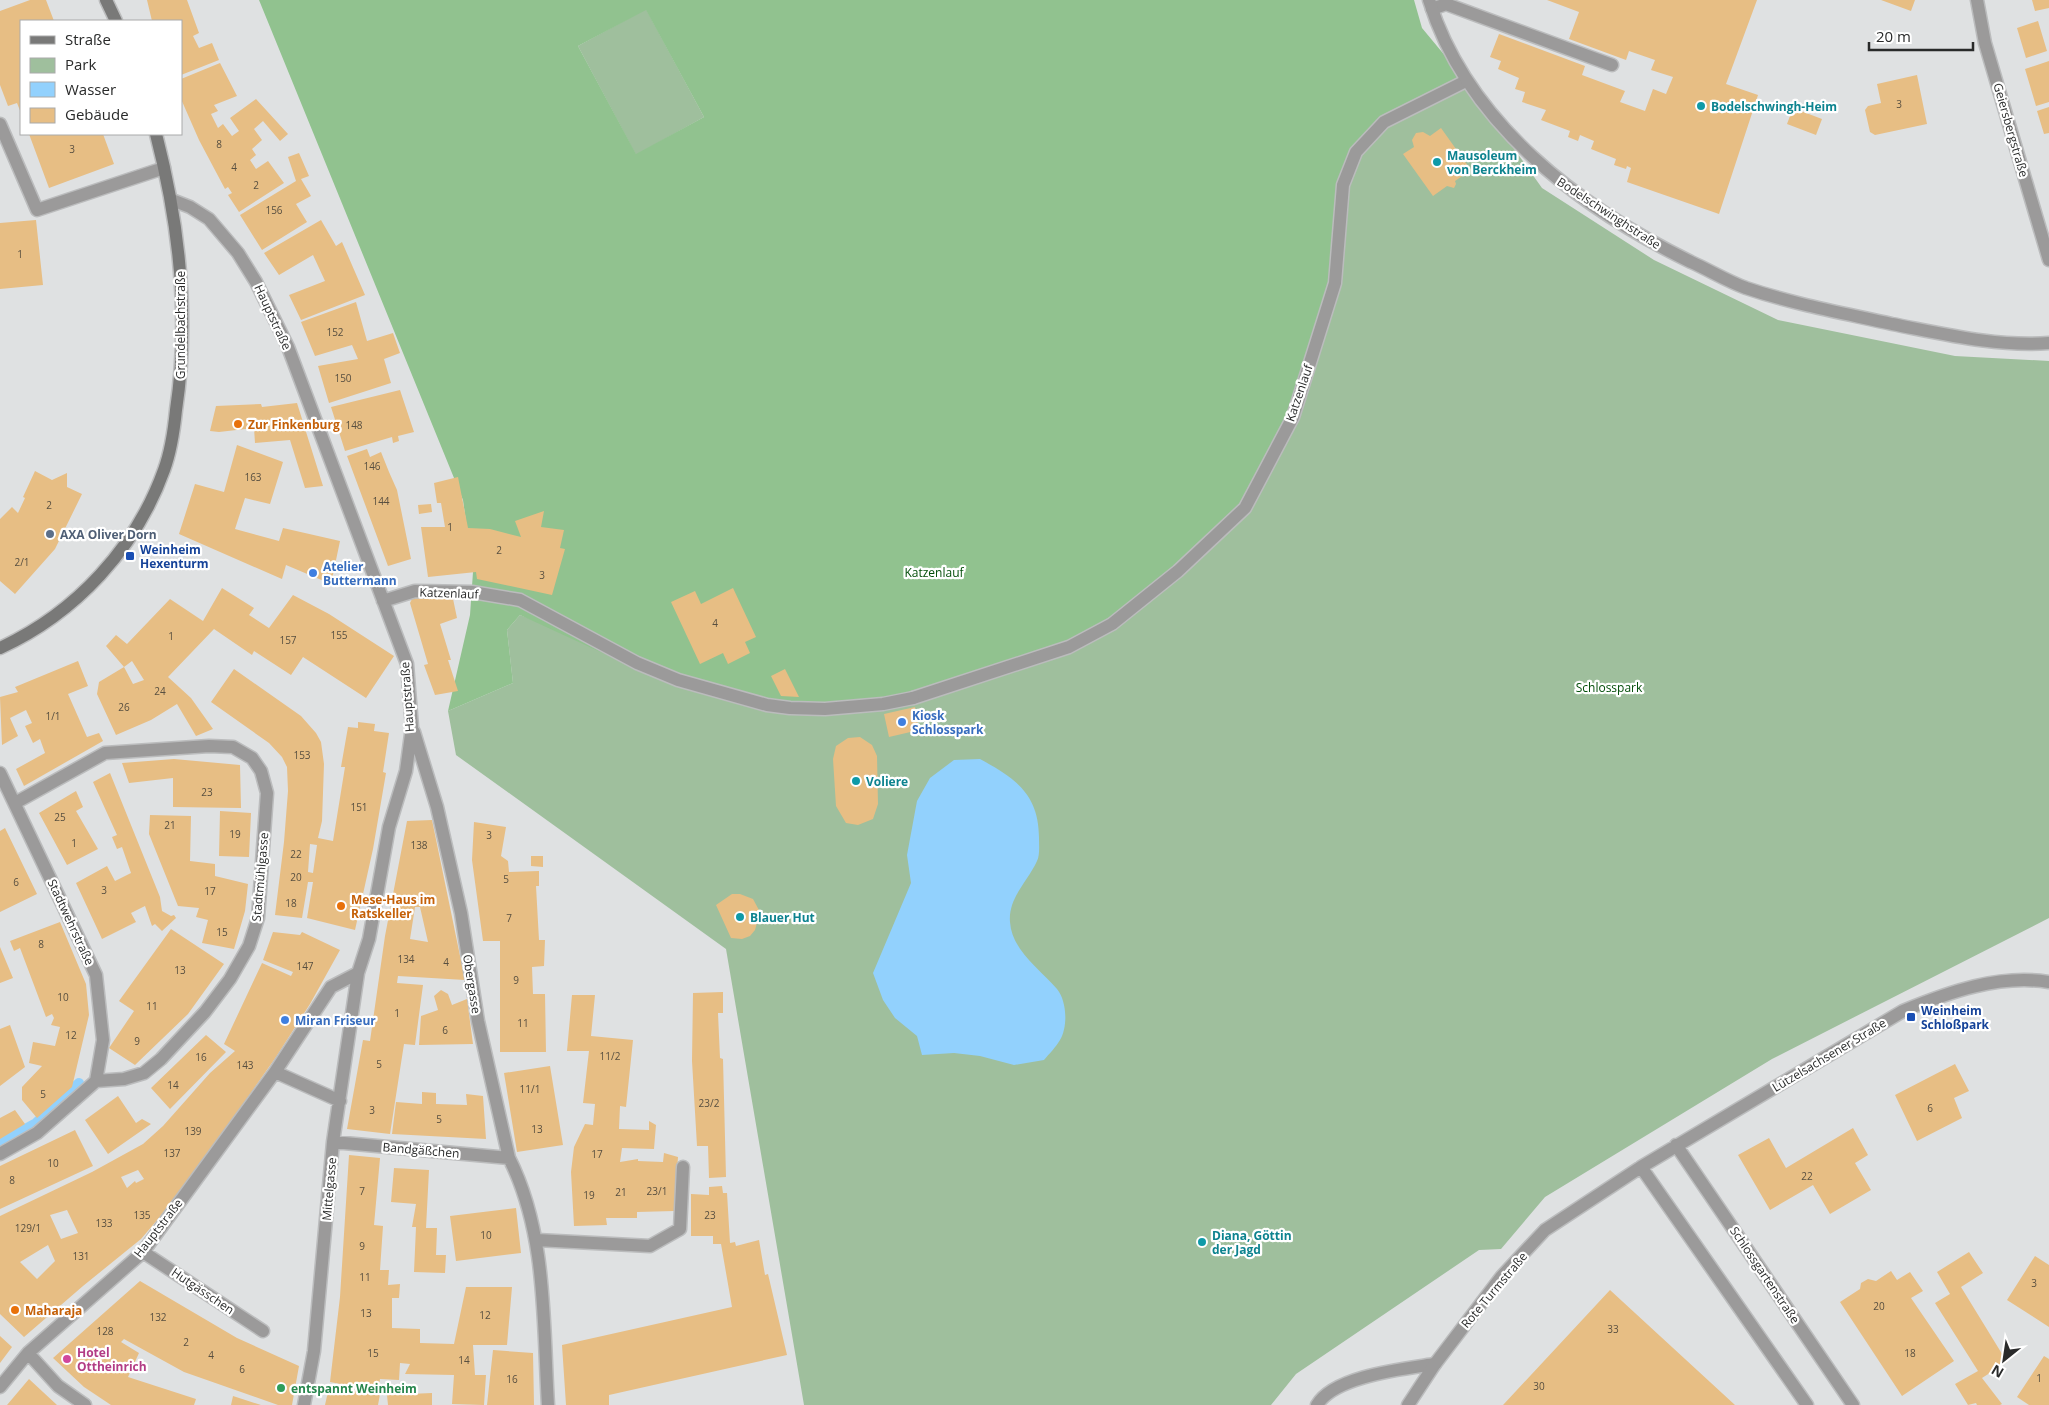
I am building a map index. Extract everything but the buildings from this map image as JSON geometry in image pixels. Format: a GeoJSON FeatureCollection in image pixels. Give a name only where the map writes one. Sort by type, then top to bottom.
{"type":"FeatureCollection","features":[{"type":"Feature","properties":{"kind":"main road"},"geometry":{"type":"LineString","coordinates":[[106,0],[116,20]]}},
{"type":"Feature","properties":{"kind":"main road","name":"Grundelbachstraße"},"geometry":{"type":"LineString","coordinates":[[0,648],[77,600],[100,576],[123,548],[138,525],[164,470],[171,444],[181,382],[182,329],[180,266],[172,200],[156,135]]}},
{"type":"Feature","properties":{"kind":"street","name":"Geiersbergstraße"},"geometry":{"type":"LineString","coordinates":[[1977,0],[1985,43],[2049,260]]}},
{"type":"Feature","properties":{"kind":"street"},"geometry":{"type":"LineString","coordinates":[[1431,4],[1446,4],[1612,65]]}},
{"type":"Feature","properties":{"kind":"street","name":"Bodelschwinghstraße"},"geometry":{"type":"LineString","coordinates":[[1431,4],[1435,20],[1466,81],[1507,131],[1550,174],[1648,241],[1744,287],[1829,310],[1968,340],[2049,343]]}},
{"type":"Feature","properties":{"kind":"street","name":"Katzenlauf"},"geometry":{"type":"LineString","coordinates":[[383,601],[414,591],[472,592],[520,600],[637,663],[686,682],[767,705],[790,708],[825,709],[883,704],[913,698],[1069,648],[1112,624],[1178,571],[1245,508],[1293,417],[1333,292],[1343,185],[1356,152],[1384,122],[1466,81]]}},
{"type":"Feature","properties":{"kind":"street"},"geometry":{"type":"LineString","coordinates":[[0,124],[37,210],[164,168]]}},
{"type":"Feature","properties":{"kind":"street","name":"Hauptstraße"},"geometry":{"type":"LineString","coordinates":[[0,1387],[28,1353],[143,1252],[275,1072],[331,987],[358,973],[369,939],[389,827],[406,771],[412,727],[408,664],[288,347],[256,282],[238,253],[209,218],[190,206],[172,200]]}},
{"type":"Feature","properties":{"kind":"street","name":"Obergasse"},"geometry":{"type":"LineString","coordinates":[[412,727],[437,807],[461,913],[478,1021],[509,1158],[520,1179],[537,1240],[548,1405]]}},
{"type":"Feature","properties":{"kind":"street","name":"Stadtmühlgasse"},"geometry":{"type":"LineString","coordinates":[[15,803],[105,753],[209,746],[233,748],[252,758],[261,771],[266,793],[258,918],[249,946],[230,979],[205,1012],[161,1059],[144,1073],[124,1079],[96,1081]]}},
{"type":"Feature","properties":{"kind":"street","name":"Stadtwehrstraße"},"geometry":{"type":"LineString","coordinates":[[0,773],[96,975],[103,1040],[96,1081]]}},
{"type":"Feature","properties":{"kind":"street","name":"Mittelgasse"},"geometry":{"type":"LineString","coordinates":[[304,1405],[314,1350],[333,1142],[358,973]]}},
{"type":"Feature","properties":{"kind":"street","name":"Lützelsachsener Straße"},"geometry":{"type":"LineString","coordinates":[[1676,1145],[1903,1010],[1982,984],[2012,980],[2049,982]]}},
{"type":"Feature","properties":{"kind":"street"},"geometry":{"type":"LineString","coordinates":[[275,1072],[340,1101]]}},
{"type":"Feature","properties":{"kind":"street"},"geometry":{"type":"LineString","coordinates":[[0,1154],[37,1133],[96,1081]]}},
{"type":"Feature","properties":{"kind":"street","name":"Bandgäßchen"},"geometry":{"type":"LineString","coordinates":[[333,1142],[509,1158]]}},
{"type":"Feature","properties":{"kind":"street","name":"Rote Turmstraße"},"geometry":{"type":"LineString","coordinates":[[1408,1405],[1435,1364],[1502,1276],[1545,1230],[1676,1145]]}},
{"type":"Feature","properties":{"kind":"street","name":"Schlossgartenstraße"},"geometry":{"type":"LineString","coordinates":[[1676,1145],[1853,1405]]}},
{"type":"Feature","properties":{"kind":"street"},"geometry":{"type":"LineString","coordinates":[[537,1240],[650,1246],[680,1230],[683,1166]]}},
{"type":"Feature","properties":{"kind":"street"},"geometry":{"type":"LineString","coordinates":[[1640,1167],[1807,1405]]}},
{"type":"Feature","properties":{"kind":"street","name":"Hutgässchen"},"geometry":{"type":"LineString","coordinates":[[143,1252],[263,1331]]}},
{"type":"Feature","properties":{"kind":"street"},"geometry":{"type":"LineString","coordinates":[[28,1353],[58,1386],[85,1405]]}},
{"type":"Feature","properties":{"kind":"street"},"geometry":{"type":"LineString","coordinates":[[1317,1405],[1322,1396],[1372,1374],[1435,1364]]}},
{"type":"Feature","properties":{"kind":"green space"},"geometry":{"type":"Polygon","coordinates":[[[259,0],[1414,0],[1422,28],[1466,81],[1384,122],[1356,152],[1343,185],[1335,283],[1293,417],[1245,508],[1112,624],[1038,656],[902,707],[784,714],[704,694],[646,673],[520,615],[507,630],[513,683],[448,711],[470,615],[473,572],[463,500],[259,0]],[[646,10],[578,46],[636,154],[704,117],[646,10]]]}},
{"type":"Feature","properties":{"kind":"green space"},"geometry":{"type":"Polygon","coordinates":[[[646,9],[704,117],[636,155],[578,46],[646,9]]]}},
{"type":"Feature","properties":{"kind":"green space","name":"Schlosspark"},"geometry":{"type":"Polygon","coordinates":[[[1466,81],[1542,188],[1654,260],[1778,320],[1955,356],[2049,361],[2049,918],[1772,1059],[1545,1197],[1501,1249],[1479,1250],[1296,1374],[1271,1405],[804,1405],[726,949],[456,755],[448,711],[513,683],[507,630],[520,615],[541,623],[1343,185],[1356,152],[1384,122],[1466,81]]]}},
{"type":"Feature","properties":{"kind":"water"},"geometry":{"type":"Polygon","coordinates":[[[980,759],[1004,773],[1023,789],[1035,810],[1038,823],[1039,856],[1015,897],[1010,913],[1010,922],[1012,932],[1021,951],[1060,994],[1065,1014],[1063,1035],[1044,1060],[1014,1065],[980,1056],[954,1053],[922,1055],[917,1036],[895,1018],[883,1000],[873,973],[911,883],[907,855],[917,801],[930,778],[954,760],[980,759]]]}},
{"type":"Feature","properties":{"kind":"waterway"},"geometry":{"type":"LineString","coordinates":[[0,1143],[36,1123],[79,1083]]}},
{"type":"Feature","properties":{"kind":"place","name":"Bodelschwingh-Heim"},"geometry":{"type":"Point","coordinates":[1701,106]}},
{"type":"Feature","properties":{"kind":"place","name":"Mausoleum von Berckheim"},"geometry":{"type":"Point","coordinates":[1437,162]}},
{"type":"Feature","properties":{"kind":"place","name":"Zur Finkenburg"},"geometry":{"type":"Point","coordinates":[238,424]}},
{"type":"Feature","properties":{"kind":"place","name":"AXA Oliver Dorn"},"geometry":{"type":"Point","coordinates":[50,534]}},
{"type":"Feature","properties":{"kind":"place","name":"Weinheim Hexenturm"},"geometry":{"type":"Point","coordinates":[130,556]}},
{"type":"Feature","properties":{"kind":"place","name":"Atelier Buttermann"},"geometry":{"type":"Point","coordinates":[313,573]}},
{"type":"Feature","properties":{"kind":"place","name":"Kiosk Schlosspark"},"geometry":{"type":"Point","coordinates":[902,722]}},
{"type":"Feature","properties":{"kind":"place","name":"Voliere"},"geometry":{"type":"Point","coordinates":[856,781]}},
{"type":"Feature","properties":{"kind":"place","name":"Mese-Haus im Ratskeller"},"geometry":{"type":"Point","coordinates":[341,906]}},
{"type":"Feature","properties":{"kind":"place","name":"Blauer Hut"},"geometry":{"type":"Point","coordinates":[740,917]}},
{"type":"Feature","properties":{"kind":"place","name":"Weinheim Schloßpark"},"geometry":{"type":"Point","coordinates":[1911,1017]}},
{"type":"Feature","properties":{"kind":"place","name":"Miran Friseur"},"geometry":{"type":"Point","coordinates":[285,1020]}},
{"type":"Feature","properties":{"kind":"place","name":"Diana, Göttin der Jagd"},"geometry":{"type":"Point","coordinates":[1202,1242]}},
{"type":"Feature","properties":{"kind":"place","name":"Maharaja"},"geometry":{"type":"Point","coordinates":[15,1310]}},
{"type":"Feature","properties":{"kind":"place","name":"Hotel Ottheinrich"},"geometry":{"type":"Point","coordinates":[67,1359]}},
{"type":"Feature","properties":{"kind":"place","name":"entspannt Weinheim"},"geometry":{"type":"Point","coordinates":[281,1388]}}]}
